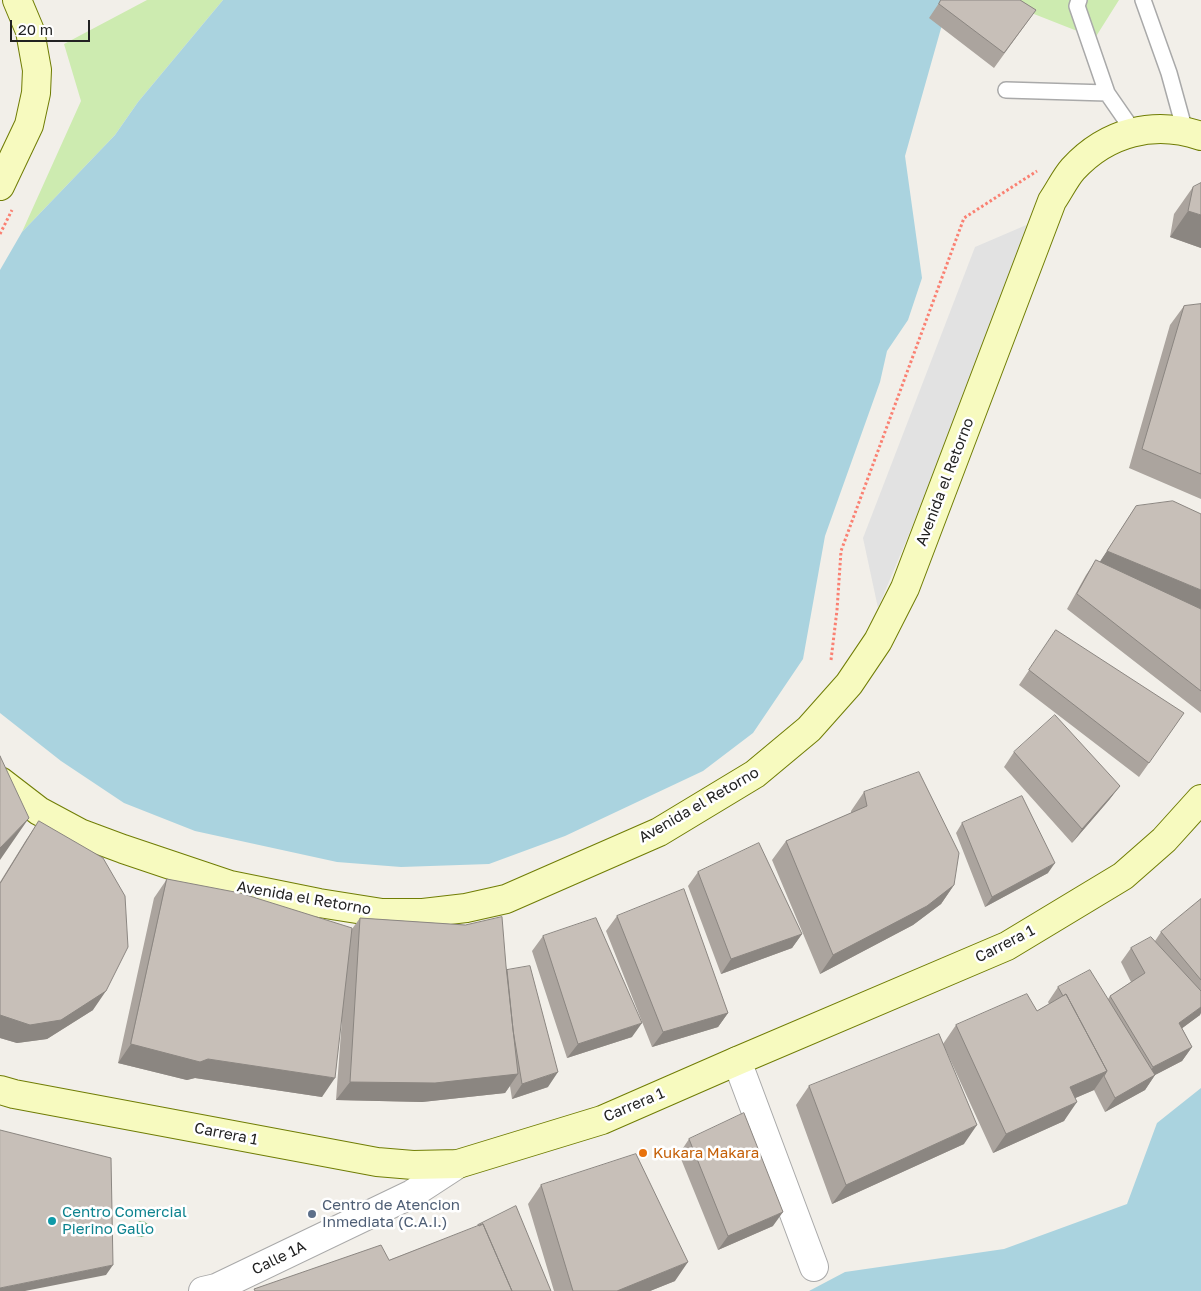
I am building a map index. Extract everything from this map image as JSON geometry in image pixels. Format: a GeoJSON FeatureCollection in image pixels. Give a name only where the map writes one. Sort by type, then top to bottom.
{"type":"FeatureCollection","features":[{"type":"Feature","properties":{"kind":"main road"},"geometry":{"type":"LineString","coordinates":[[0,186],[29,124],[36,93],[37,70],[30,31],[17,0]]}},
{"type":"Feature","properties":{"kind":"main road","name":"Avenida el Retorno"},"geometry":{"type":"LineString","coordinates":[[0,781],[39,811],[80,833],[123,849],[230,885],[382,912],[423,913],[457,909],[506,899],[659,832],[755,774],[809,729],[849,684],[878,641],[905,588],[1052,201],[1072,170],[1090,153],[1110,140],[1134,132],[1152,128],[1193,133]]}},
{"type":"Feature","properties":{"kind":"main road","name":"Carrera 1"},"geometry":{"type":"LineString","coordinates":[[0,1090],[377,1162],[413,1165],[458,1164],[602,1120],[1007,946],[1123,876],[1164,840],[1201,799]]}},
{"type":"Feature","properties":{"kind":"street"},"geometry":{"type":"LineString","coordinates":[[737,1061],[814,1267]]}},
{"type":"Feature","properties":{"kind":"street","name":"Calle 1A"},"geometry":{"type":"LineString","coordinates":[[203,1291],[216,1288],[412,1194],[458,1164]]}},
{"type":"Feature","properties":{"kind":"lane"},"geometry":{"type":"LineString","coordinates":[[1079,0],[1077,6],[1107,93],[1134,132]]}},
{"type":"Feature","properties":{"kind":"lane"},"geometry":{"type":"LineString","coordinates":[[1143,0],[1193,133]]}},
{"type":"Feature","properties":{"kind":"lane"},"geometry":{"type":"LineString","coordinates":[[1006,90],[1107,93]]}},
{"type":"Feature","properties":{"kind":"path"},"geometry":{"type":"LineString","coordinates":[[829,665],[835,634],[841,550],[964,218],[1038,170]]}},
{"type":"Feature","properties":{"kind":"green space"},"geometry":{"type":"Polygon","coordinates":[[[147,0],[223,0],[138,102],[115,135],[22,232],[81,101],[64,44],[147,0]]]}},
{"type":"Feature","properties":{"kind":"green space"},"geometry":{"type":"Polygon","coordinates":[[[1007,0],[1119,0],[1095,38],[1034,14],[1007,0]]]}},
{"type":"Feature","properties":{"kind":"shaded area"},"geometry":{"type":"Polygon","coordinates":[[[1031,223],[966,398],[878,608],[863,538],[975,247],[1031,223]]]}},
{"type":"Feature","properties":{"kind":"water"},"geometry":{"type":"Polygon","coordinates":[[[223,0],[949,0],[905,156],[922,278],[908,320],[887,351],[880,382],[825,536],[803,659],[753,733],[703,771],[565,836],[489,864],[401,867],[337,862],[195,831],[124,803],[61,761],[0,713],[0,270],[22,232],[115,135],[138,102],[223,0]]]}},
{"type":"Feature","properties":{"kind":"water"},"geometry":{"type":"Polygon","coordinates":[[[1201,1088],[1201,1291],[809,1291],[845,1272],[1004,1249],[1127,1204],[1157,1123],[1201,1088]]]}},
{"type":"Feature","properties":{"kind":"building"},"geometry":{"type":"Polygon","coordinates":[[[941,0],[1020,0],[1036,10],[1004,53],[939,4],[941,0]]]}},
{"type":"Feature","properties":{"kind":"building"},"geometry":{"type":"Polygon","coordinates":[[[1201,183],[1201,215],[1188,211],[1193,187],[1201,183]]]}},
{"type":"Feature","properties":{"kind":"building"},"geometry":{"type":"Polygon","coordinates":[[[1201,304],[1201,474],[1142,449],[1184,306],[1201,304]]]}},
{"type":"Feature","properties":{"kind":"building"},"geometry":{"type":"Polygon","coordinates":[[[1173,501],[1201,514],[1201,590],[1107,551],[1136,506],[1173,501]]]}},
{"type":"Feature","properties":{"kind":"building"},"geometry":{"type":"Polygon","coordinates":[[[1096,560],[1201,609],[1201,691],[1077,594],[1096,560]]]}},
{"type":"Feature","properties":{"kind":"building"},"geometry":{"type":"Polygon","coordinates":[[[1056,630],[1184,713],[1149,763],[1029,670],[1056,630]]]}},
{"type":"Feature","properties":{"kind":"building"},"geometry":{"type":"Polygon","coordinates":[[[1055,715],[1120,786],[1082,829],[1014,752],[1055,715]]]}},
{"type":"Feature","properties":{"kind":"building"},"geometry":{"type":"Polygon","coordinates":[[[0,756],[29,818],[0,848],[0,756]]]}},
{"type":"Feature","properties":{"kind":"building"},"geometry":{"type":"Polygon","coordinates":[[[919,772],[959,853],[954,885],[927,906],[833,955],[786,841],[867,806],[864,792],[919,772]]]}},
{"type":"Feature","properties":{"kind":"building"},"geometry":{"type":"Polygon","coordinates":[[[1022,796],[1055,863],[992,897],[962,823],[1022,796]]]}},
{"type":"Feature","properties":{"kind":"building"},"geometry":{"type":"Polygon","coordinates":[[[39,821],[103,858],[125,896],[128,947],[106,991],[61,1020],[30,1025],[0,1015],[0,884],[39,821]]]}},
{"type":"Feature","properties":{"kind":"building"},"geometry":{"type":"Polygon","coordinates":[[[759,843],[802,934],[731,959],[698,872],[759,843]]]}},
{"type":"Feature","properties":{"kind":"building"},"geometry":{"type":"Polygon","coordinates":[[[167,879],[240,893],[352,928],[335,1078],[208,1059],[200,1062],[131,1044],[167,879]]]}},
{"type":"Feature","properties":{"kind":"building"},"geometry":{"type":"Polygon","coordinates":[[[684,889],[728,1013],[663,1032],[617,916],[684,889]]]}},
{"type":"Feature","properties":{"kind":"building"},"geometry":{"type":"Polygon","coordinates":[[[1201,899],[1201,980],[1161,932],[1201,899]]]}},
{"type":"Feature","properties":{"kind":"building"},"geometry":{"type":"Polygon","coordinates":[[[502,917],[518,1074],[435,1083],[350,1082],[360,918],[465,925],[502,917]]]}},
{"type":"Feature","properties":{"kind":"building"},"geometry":{"type":"Polygon","coordinates":[[[596,918],[642,1023],[578,1044],[543,936],[596,918]]]}},
{"type":"Feature","properties":{"kind":"building"},"geometry":{"type":"Polygon","coordinates":[[[1151,937],[1201,991],[1201,1007],[1179,1023],[1192,1047],[1153,1067],[1110,996],[1145,973],[1131,948],[1151,937]]]}},
{"type":"Feature","properties":{"kind":"building"},"geometry":{"type":"Polygon","coordinates":[[[530,966],[558,1072],[522,1084],[513,1030],[507,970],[530,966]]]}},
{"type":"Feature","properties":{"kind":"building"},"geometry":{"type":"Polygon","coordinates":[[[1090,970],[1155,1075],[1115,1098],[1104,1076],[1107,1071],[1066,994],[1063,996],[1058,987],[1090,970]]]}},
{"type":"Feature","properties":{"kind":"building"},"geometry":{"type":"Polygon","coordinates":[[[1027,994],[1037,1011],[1066,994],[1107,1071],[1070,1087],[1077,1102],[1006,1134],[956,1025],[1027,994]]]}},
{"type":"Feature","properties":{"kind":"building"},"geometry":{"type":"Polygon","coordinates":[[[939,1034],[977,1125],[846,1185],[809,1086],[939,1034]]]}},
{"type":"Feature","properties":{"kind":"building"},"geometry":{"type":"Polygon","coordinates":[[[744,1113],[783,1212],[728,1236],[689,1139],[744,1113]]]}},
{"type":"Feature","properties":{"kind":"building","name":"Centro Comercial Pierino Gallo"},"geometry":{"type":"Polygon","coordinates":[[[0,1130],[111,1158],[113,1265],[0,1288],[0,1130]]]}},
{"type":"Feature","properties":{"kind":"building"},"geometry":{"type":"Polygon","coordinates":[[[636,1154],[688,1262],[617,1291],[573,1291],[541,1185],[636,1154]]]}},
{"type":"Feature","properties":{"kind":"building"},"geometry":{"type":"Polygon","coordinates":[[[516,1206],[551,1291],[512,1291],[483,1224],[478,1225],[516,1206]]]}},
{"type":"Feature","properties":{"kind":"building"},"geometry":{"type":"Polygon","coordinates":[[[483,1224],[512,1291],[255,1291],[254,1289],[381,1245],[389,1260],[483,1224]]]}},
{"type":"Feature","properties":{"kind":"place","name":"Kukara Makara"},"geometry":{"type":"Point","coordinates":[643,1153]}},
{"type":"Feature","properties":{"kind":"place","name":"Centro de Atencion Inmediata (C.A.I.)"},"geometry":{"type":"Point","coordinates":[312,1214]}},
{"type":"Feature","properties":{"kind":"place","name":"Centro Comercial Pierino Gallo"},"geometry":{"type":"Point","coordinates":[52,1221]}}]}
